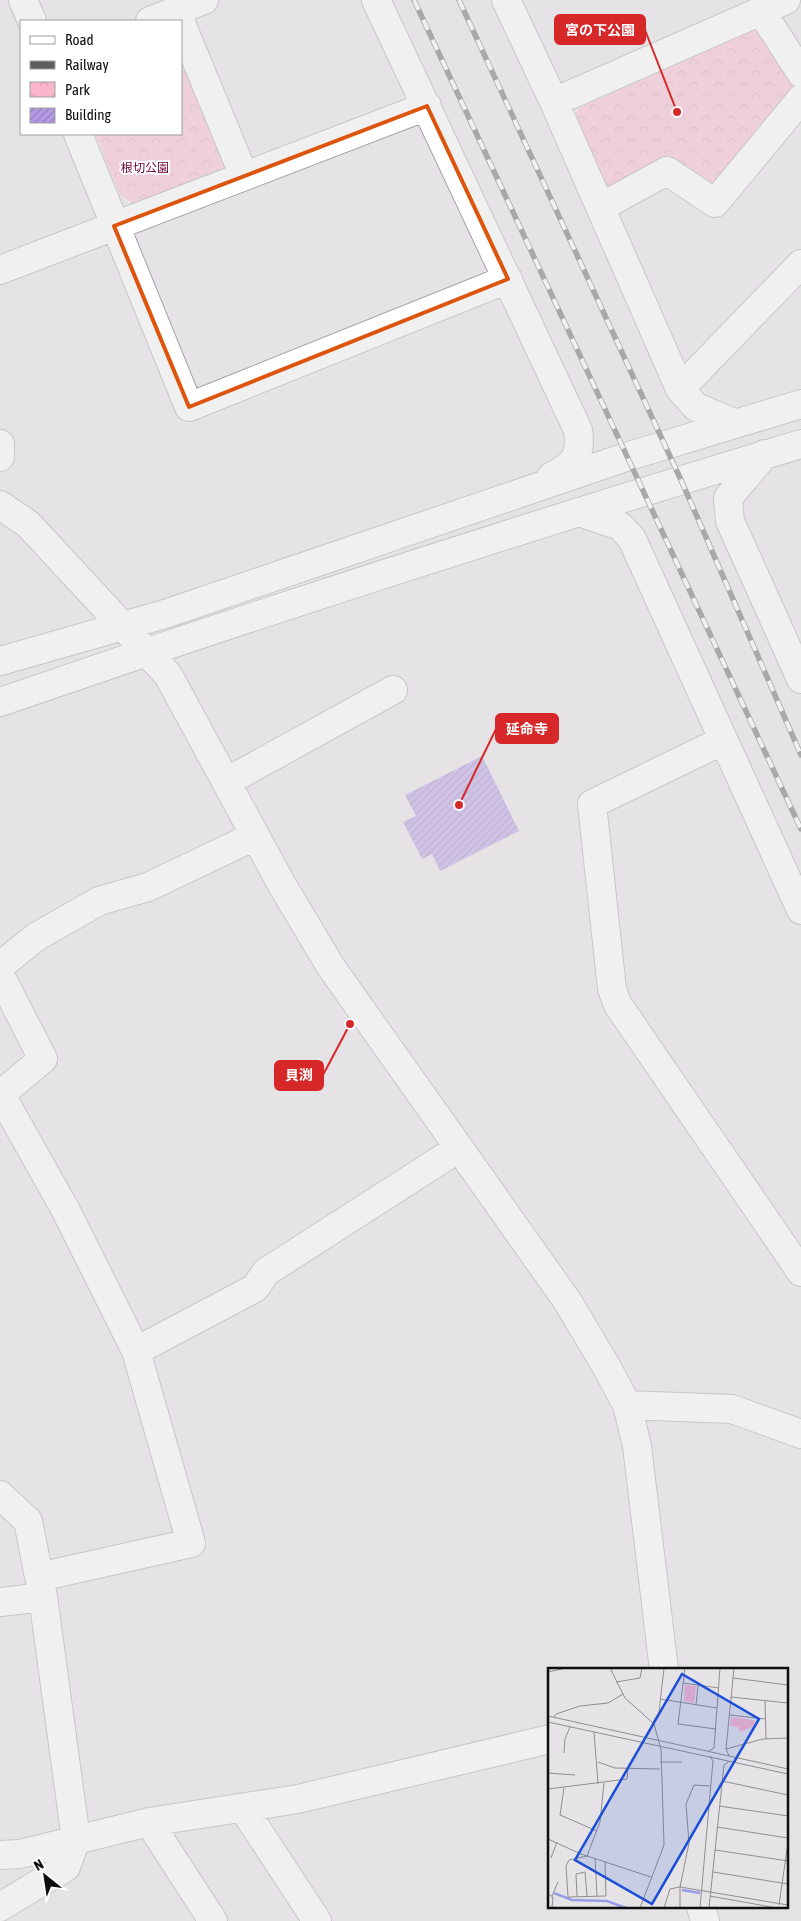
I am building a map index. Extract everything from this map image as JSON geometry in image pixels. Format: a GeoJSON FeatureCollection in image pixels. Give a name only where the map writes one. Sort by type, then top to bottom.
{"type":"FeatureCollection","features":[{"type":"Feature","properties":{"kind":"street"},"geometry":{"type":"LineString","coordinates":[[23,0],[32,20]]}},
{"type":"Feature","properties":{"kind":"street"},"geometry":{"type":"LineString","coordinates":[[164,20],[179,19],[204,0]]}},
{"type":"Feature","properties":{"kind":"street"},"geometry":{"type":"LineString","coordinates":[[376,0],[578,430],[580,447],[574,460],[562,472],[525,492]]}},
{"type":"Feature","properties":{"kind":"street"},"geometry":{"type":"LineString","coordinates":[[506,0],[601,207],[680,389],[696,407],[734,423]]}},
{"type":"Feature","properties":{"kind":"street"},"geometry":{"type":"LineString","coordinates":[[554,102],[774,5],[801,74]]}},
{"type":"Feature","properties":{"kind":"street"},"geometry":{"type":"LineString","coordinates":[[182,26],[244,176]]}},
{"type":"Feature","properties":{"kind":"street"},"geometry":{"type":"LineString","coordinates":[[601,207],[668,171],[715,203],[801,99]]}},
{"type":"Feature","properties":{"kind":"street"},"geometry":{"type":"LineString","coordinates":[[0,270],[427,106]]}},
{"type":"Feature","properties":{"kind":"street"},"geometry":{"type":"LineString","coordinates":[[78,135],[189,407],[508,279]]}},
{"type":"Feature","properties":{"kind":"street"},"geometry":{"type":"LineString","coordinates":[[680,389],[801,264]]}},
{"type":"Feature","properties":{"kind":"street"},"geometry":{"type":"LineString","coordinates":[[0,661],[165,614],[525,492],[734,423],[801,404]]}},
{"type":"Feature","properties":{"kind":"street"},"geometry":{"type":"LineString","coordinates":[[0,444],[0,457]]}},
{"type":"Feature","properties":{"kind":"street"},"geometry":{"type":"LineString","coordinates":[[0,702],[146,652],[579,512],[801,444]]}},
{"type":"Feature","properties":{"kind":"street"},"geometry":{"type":"LineString","coordinates":[[765,454],[728,498],[730,521],[795,649],[801,679]]}},
{"type":"Feature","properties":{"kind":"street"},"geometry":{"type":"LineString","coordinates":[[0,505],[28,524],[168,675],[255,836],[332,967],[568,1302],[627,1405],[637,1446],[664,1668]]}},
{"type":"Feature","properties":{"kind":"street"},"geometry":{"type":"LineString","coordinates":[[579,512],[620,526],[632,538],[722,741],[801,910]]}},
{"type":"Feature","properties":{"kind":"street"},"geometry":{"type":"LineString","coordinates":[[226,782],[393,690]]}},
{"type":"Feature","properties":{"kind":"street"},"geometry":{"type":"LineString","coordinates":[[722,741],[592,804],[612,989],[618,1005],[801,1272]]}},
{"type":"Feature","properties":{"kind":"street"},"geometry":{"type":"LineString","coordinates":[[0,966],[36,937],[99,901],[148,887],[255,836]]}},
{"type":"Feature","properties":{"kind":"street"},"geometry":{"type":"LineString","coordinates":[[0,975],[43,1059],[0,1095],[65,1209],[136,1351],[191,1543],[41,1587],[0,1602]]}},
{"type":"Feature","properties":{"kind":"street"},"geometry":{"type":"LineString","coordinates":[[136,1351],[255,1288],[266,1272],[459,1148]]}},
{"type":"Feature","properties":{"kind":"street"},"geometry":{"type":"LineString","coordinates":[[627,1405],[732,1409],[801,1434]]}},
{"type":"Feature","properties":{"kind":"street"},"geometry":{"type":"LineString","coordinates":[[0,1495],[28,1521],[41,1587],[76,1840],[66,1867],[0,1907]]}},
{"type":"Feature","properties":{"kind":"street"},"geometry":{"type":"LineString","coordinates":[[0,1855],[20,1854],[150,1822],[298,1799],[548,1739]]}},
{"type":"Feature","properties":{"kind":"street"},"geometry":{"type":"LineString","coordinates":[[243,1808],[317,1921]]}},
{"type":"Feature","properties":{"kind":"street"},"geometry":{"type":"LineString","coordinates":[[150,1822],[213,1921]]}},
{"type":"Feature","properties":{"kind":"street"},"geometry":{"type":"LineString","coordinates":[[701,1908],[705,1921]]}},
{"type":"Feature","properties":{"kind":"highlighted area"},"geometry":{"type":"Polygon","coordinates":[[[427,106],[508,279],[189,407],[114,226],[427,106]]]}},
{"type":"Feature","properties":{"kind":"green space"},"geometry":{"type":"Polygon","coordinates":[[[753,30],[764,32],[794,83],[794,90],[712,188],[670,160],[616,187],[607,185],[574,116],[579,108],[753,30]]]}},
{"type":"Feature","properties":{"kind":"green space","name":"根切公園"},"geometry":{"type":"Polygon","coordinates":[[[182,51],[226,160],[225,171],[137,206],[120,195],[95,135],[182,135],[182,51]]]}},
{"type":"Feature","properties":{"kind":"building"},"geometry":{"type":"Polygon","coordinates":[[[482,756],[519,831],[440,871],[432,854],[422,859],[403,822],[416,816],[405,795],[482,756]]]}},
{"type":"Feature","properties":{"kind":"railway"},"geometry":{"type":"LineString","coordinates":[[414,0],[801,829]]}},
{"type":"Feature","properties":{"kind":"railway"},"geometry":{"type":"LineString","coordinates":[[459,0],[681,480],[801,755]]}},
{"type":"Feature","properties":{"kind":"place","name":"宮の下公園"},"geometry":{"type":"Point","coordinates":[677,112]}},
{"type":"Feature","properties":{"kind":"place","name":"延命寺"},"geometry":{"type":"Point","coordinates":[459,805]}},
{"type":"Feature","properties":{"kind":"place","name":"貝渕"},"geometry":{"type":"Point","coordinates":[350,1024]}}]}
